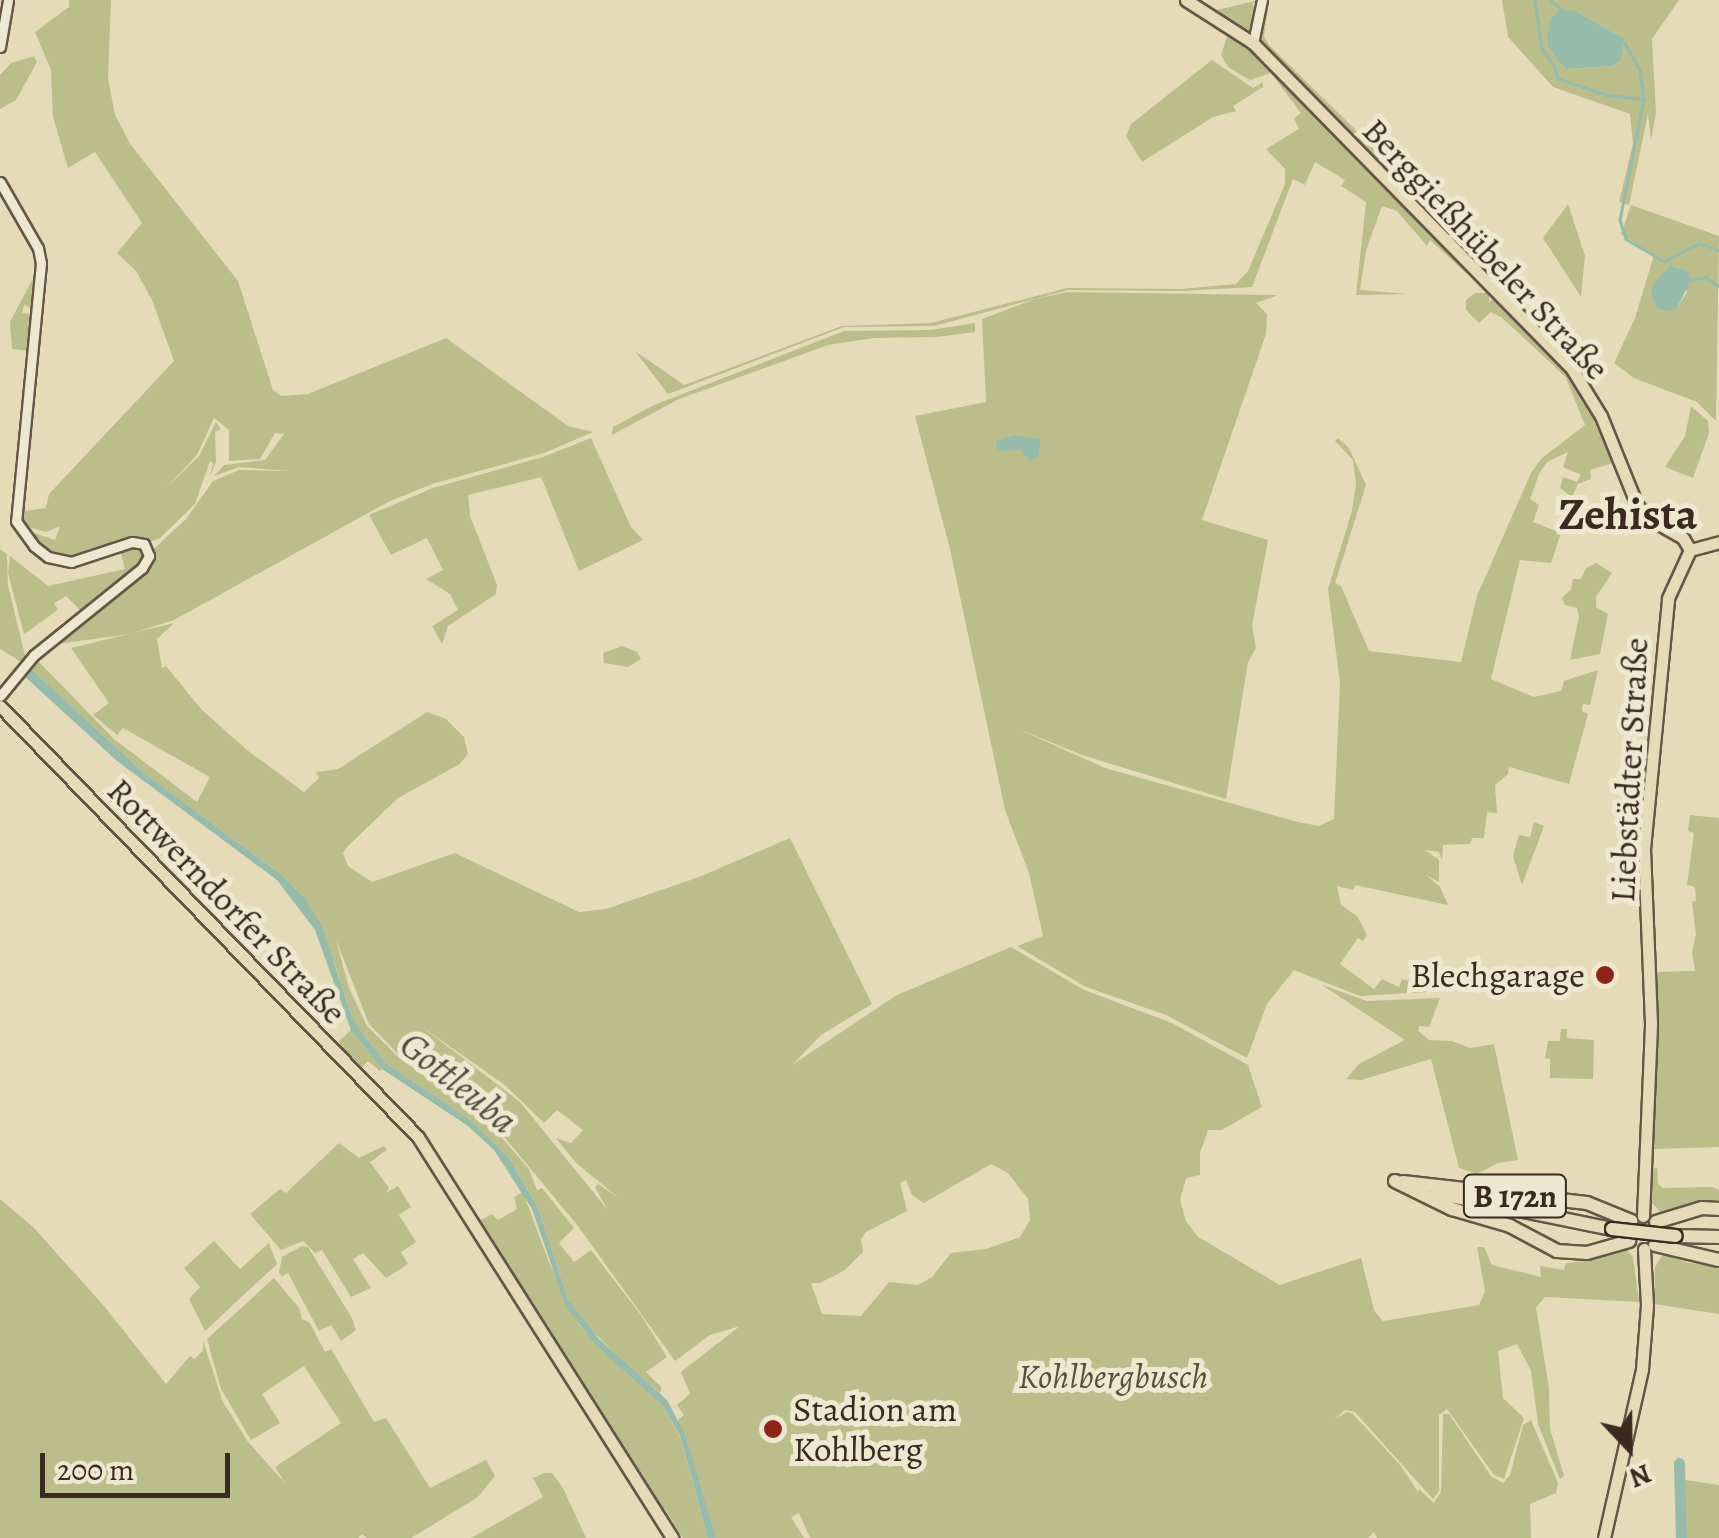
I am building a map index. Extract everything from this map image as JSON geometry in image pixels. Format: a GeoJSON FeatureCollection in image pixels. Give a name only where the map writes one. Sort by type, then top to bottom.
{"type":"FeatureCollection","features":[{"type":"Feature","properties":{"kind":"highway","name":"B 172n"},"geometry":{"type":"LineString","coordinates":[[1395,1181],[1588,1203],[1644,1220]]}},
{"type":"Feature","properties":{"kind":"highway","name":"B 172n"},"geometry":{"type":"LineString","coordinates":[[1395,1181],[1522,1214],[1612,1229],[1719,1237]]}},
{"type":"Feature","properties":{"kind":"highway"},"geometry":{"type":"LineString","coordinates":[[1395,1181],[1452,1209],[1510,1226],[1557,1251],[1587,1253],[1630,1241]]}},
{"type":"Feature","properties":{"kind":"highway"},"geometry":{"type":"LineString","coordinates":[[1644,1220],[1719,1209]]}},
{"type":"Feature","properties":{"kind":"highway"},"geometry":{"type":"LineString","coordinates":[[1649,1247],[1719,1260]]}},
{"type":"Feature","properties":{"kind":"main road","name":"Berggießhübeler Straße"},"geometry":{"type":"LineString","coordinates":[[1186,0],[1254,43],[1572,369],[1595,402],[1636,505],[1648,518],[1684,538],[1690,550]]}},
{"type":"Feature","properties":{"kind":"main road"},"geometry":{"type":"LineString","coordinates":[[1690,550],[1719,542]]}},
{"type":"Feature","properties":{"kind":"main road","name":"Liebstädter Straße"},"geometry":{"type":"LineString","coordinates":[[1644,1220],[1651,1029],[1645,842],[1668,598],[1690,550]]}},
{"type":"Feature","properties":{"kind":"main road","name":"Rottwerndorfer Straße"},"geometry":{"type":"LineString","coordinates":[[0,706],[418,1138],[672,1538]]}},
{"type":"Feature","properties":{"kind":"main road"},"geometry":{"type":"LineString","coordinates":[[1604,1538],[1642,1369],[1649,1247],[1660,1236],[1644,1220],[1630,1241],[1649,1247]]}},
{"type":"Feature","properties":{"kind":"street"},"geometry":{"type":"LineString","coordinates":[[0,47],[8,0]]}},
{"type":"Feature","properties":{"kind":"street"},"geometry":{"type":"LineString","coordinates":[[1254,43],[1262,0]]}},
{"type":"Feature","properties":{"kind":"street"},"geometry":{"type":"LineString","coordinates":[[0,182],[38,248],[40,263],[16,520],[34,546],[48,556],[71,562],[132,542],[144,544],[149,556],[142,568],[30,659],[0,696]]}},
{"type":"Feature","properties":{"kind":"green space"},"geometry":{"type":"Polygon","coordinates":[[[69,0],[111,0],[108,78],[115,115],[131,145],[238,281],[273,390],[281,396],[308,394],[446,338],[568,426],[593,432],[544,453],[432,484],[388,502],[174,620],[130,634],[57,644],[150,562],[154,549],[186,519],[213,481],[239,470],[289,471],[239,467],[214,476],[224,465],[265,460],[284,434],[275,433],[260,459],[229,461],[229,430],[214,418],[197,455],[166,488],[199,456],[216,422],[221,430],[215,431],[216,461],[210,477],[210,461],[195,504],[159,539],[71,559],[55,558],[38,547],[26,530],[55,540],[60,526],[46,532],[21,525],[17,501],[25,511],[46,508],[49,494],[174,361],[152,300],[136,271],[117,253],[142,223],[95,152],[68,168],[53,117],[51,70],[35,32],[69,7],[69,0]]]}},
{"type":"Feature","properties":{"kind":"green space"},"geometry":{"type":"Polygon","coordinates":[[[1192,0],[1217,10],[1259,0],[1252,4],[1258,11],[1252,32],[1192,0]]]}},
{"type":"Feature","properties":{"kind":"green space"},"geometry":{"type":"Polygon","coordinates":[[[1264,0],[1269,0],[1264,36],[1269,45],[1424,197],[1430,201],[1447,198],[1456,209],[1446,220],[1453,234],[1497,285],[1261,44],[1264,0]]]}},
{"type":"Feature","properties":{"kind":"green space"},"geometry":{"type":"Polygon","coordinates":[[[1502,0],[1679,0],[1652,39],[1656,113],[1651,140],[1648,114],[1629,205],[1619,202],[1633,144],[1630,114],[1553,87],[1508,37],[1502,0]],[[1577,12],[1551,19],[1549,48],[1568,69],[1613,66],[1621,60],[1625,39],[1577,12]]]}},
{"type":"Feature","properties":{"kind":"green space"},"geometry":{"type":"Polygon","coordinates":[[[1233,34],[1272,68],[1271,73],[1250,80],[1228,67],[1221,55],[1227,37],[1233,34]]]}},
{"type":"Feature","properties":{"kind":"green space"},"geometry":{"type":"Polygon","coordinates":[[[34,56],[37,62],[16,100],[0,109],[0,75],[11,63],[34,56]]]}},
{"type":"Feature","properties":{"kind":"green space"},"geometry":{"type":"Polygon","coordinates":[[[1212,60],[1253,88],[1263,82],[1263,87],[1233,106],[1236,111],[1213,117],[1142,162],[1126,136],[1131,124],[1212,60]]]}},
{"type":"Feature","properties":{"kind":"green space"},"geometry":{"type":"Polygon","coordinates":[[[1274,77],[1279,77],[1468,275],[1430,240],[1427,246],[1397,211],[1382,206],[1366,251],[1360,290],[1408,294],[1356,295],[1366,202],[1341,186],[1345,180],[1315,162],[1305,185],[1293,179],[1252,287],[1182,291],[1068,290],[934,326],[844,327],[668,394],[635,351],[684,385],[842,326],[931,323],[1067,288],[1181,289],[1236,284],[1248,271],[1285,184],[1285,169],[1266,149],[1299,129],[1294,118],[1301,113],[1274,77]]]}},
{"type":"Feature","properties":{"kind":"green space"},"geometry":{"type":"Polygon","coordinates":[[[1568,204],[1585,256],[1581,297],[1543,238],[1568,204]]]}},
{"type":"Feature","properties":{"kind":"green space"},"geometry":{"type":"Polygon","coordinates":[[[1631,205],[1719,236],[1716,421],[1697,402],[1634,378],[1614,363],[1635,318],[1654,255],[1621,234],[1631,205]],[[1678,267],[1653,284],[1677,308],[1687,292],[1678,267]]]}},
{"type":"Feature","properties":{"kind":"green space"},"geometry":{"type":"Polygon","coordinates":[[[32,280],[36,282],[32,286],[33,309],[24,305],[22,313],[33,314],[28,351],[12,349],[10,322],[32,280]]]}},
{"type":"Feature","properties":{"kind":"green space"},"geometry":{"type":"Polygon","coordinates":[[[1067,292],[1278,295],[1256,303],[1267,314],[1266,334],[1202,520],[1268,540],[1252,626],[1256,648],[1248,662],[1226,799],[1082,755],[1016,728],[1105,768],[1298,822],[1319,826],[1334,819],[1340,683],[1328,589],[1352,511],[1356,484],[1353,460],[1335,441],[1338,438],[1349,448],[1366,485],[1335,583],[1341,586],[1369,651],[1461,662],[1477,596],[1531,473],[1542,458],[1585,425],[1566,378],[1554,366],[1501,317],[1491,312],[1479,323],[1466,310],[1466,300],[1475,293],[1489,293],[1489,302],[1494,298],[1569,372],[1583,392],[1616,462],[1590,470],[1591,479],[1578,484],[1572,497],[1560,488],[1563,477],[1577,482],[1581,475],[1563,467],[1568,452],[1547,462],[1539,474],[1530,499],[1539,505],[1533,522],[1561,533],[1551,563],[1520,560],[1491,679],[1534,697],[1561,691],[1564,681],[1598,670],[1590,705],[1583,704],[1582,711],[1588,714],[1569,784],[1509,767],[1508,774],[1495,785],[1497,813],[1487,812],[1484,838],[1472,838],[1470,844],[1443,845],[1442,860],[1439,852],[1425,850],[1439,860],[1439,882],[1426,875],[1440,887],[1448,905],[1355,885],[1353,890],[1337,886],[1341,905],[1357,916],[1367,935],[1363,941],[1358,938],[1340,964],[1374,989],[1382,979],[1399,987],[1402,979],[1424,985],[1426,992],[1360,996],[1294,970],[1267,1004],[1247,1058],[1166,1015],[1086,987],[1017,946],[1043,936],[1029,873],[1005,810],[950,549],[915,416],[986,402],[982,319],[1035,299],[1067,292]]]}},
{"type":"Feature","properties":{"kind":"green space"},"geometry":{"type":"Polygon","coordinates":[[[975,323],[975,332],[828,345],[679,399],[612,435],[613,427],[654,405],[844,331],[931,330],[975,323]]]}},
{"type":"Feature","properties":{"kind":"green space"},"geometry":{"type":"Polygon","coordinates":[[[1691,406],[1708,421],[1709,433],[1693,478],[1665,467],[1685,436],[1691,406]]]}},
{"type":"Feature","properties":{"kind":"green space"},"geometry":{"type":"Polygon","coordinates":[[[591,438],[631,527],[643,540],[579,571],[541,477],[468,495],[470,516],[497,585],[496,594],[448,626],[442,644],[432,626],[458,610],[450,594],[426,579],[443,570],[427,538],[391,555],[369,515],[433,488],[543,457],[591,438]]]}},
{"type":"Feature","properties":{"kind":"green space"},"geometry":{"type":"Polygon","coordinates":[[[139,545],[146,553],[141,565],[34,652],[82,612],[66,596],[54,603],[58,610],[24,634],[8,573],[10,556],[48,586],[125,569],[120,550],[139,545]]]}},
{"type":"Feature","properties":{"kind":"green space"},"geometry":{"type":"Polygon","coordinates":[[[0,549],[7,554],[8,586],[26,659],[23,663],[0,649],[0,549]]]}},
{"type":"Feature","properties":{"kind":"green space"},"geometry":{"type":"Polygon","coordinates":[[[1596,563],[1612,573],[1596,597],[1596,607],[1608,614],[1600,654],[1570,660],[1579,617],[1577,608],[1565,605],[1562,598],[1571,589],[1573,579],[1581,579],[1586,568],[1596,563]]]}},
{"type":"Feature","properties":{"kind":"green space","name":"Kohlbergbusch"},"geometry":{"type":"Polygon","coordinates":[[[174,623],[157,639],[162,668],[166,666],[201,709],[247,750],[304,792],[319,778],[316,772],[338,769],[427,712],[446,719],[464,737],[468,754],[460,764],[398,798],[343,853],[348,866],[372,882],[455,853],[579,912],[606,909],[699,877],[790,838],[872,1004],[821,1035],[792,1065],[897,995],[1011,947],[1084,990],[1172,1023],[1248,1065],[1262,1107],[1222,1130],[1208,1130],[1200,1153],[1200,1175],[1186,1178],[1180,1200],[1186,1221],[1198,1237],[1280,1285],[1361,1258],[1374,1310],[1383,1321],[1479,1305],[1485,1291],[1477,1247],[1484,1247],[1492,1265],[1541,1277],[1540,1266],[1564,1270],[1566,1263],[1587,1261],[1622,1245],[1633,1257],[1639,1302],[1545,1297],[1536,1308],[1549,1388],[1550,1429],[1564,1476],[1560,1479],[1538,1424],[1531,1371],[1517,1344],[1498,1351],[1503,1398],[1524,1418],[1504,1479],[1494,1475],[1447,1409],[1439,1415],[1439,1491],[1433,1499],[1355,1412],[1345,1410],[1335,1419],[1347,1412],[1353,1414],[1401,1466],[1418,1492],[1419,1489],[1434,1503],[1441,1492],[1443,1414],[1449,1414],[1491,1476],[1503,1483],[1510,1475],[1523,1425],[1531,1420],[1558,1483],[1556,1493],[1530,1504],[1531,1538],[1377,1538],[1374,1532],[1368,1538],[810,1538],[799,1513],[791,1517],[804,1538],[716,1538],[678,1420],[684,1415],[677,1405],[690,1394],[681,1372],[740,1326],[710,1335],[675,1361],[578,1226],[491,1121],[398,1054],[369,1024],[336,940],[349,988],[367,1026],[398,1057],[490,1124],[529,1169],[537,1190],[542,1188],[574,1228],[559,1243],[574,1262],[591,1250],[641,1315],[667,1357],[646,1372],[662,1388],[660,1393],[582,1321],[569,1301],[538,1208],[509,1158],[469,1119],[386,1063],[352,1017],[335,964],[303,896],[283,876],[144,773],[29,667],[39,662],[114,739],[197,802],[210,777],[123,728],[117,735],[93,715],[109,703],[71,648],[174,623]],[[421,1026],[520,1102],[607,1209],[595,1187],[598,1184],[619,1198],[576,1163],[556,1138],[571,1143],[583,1130],[557,1110],[544,1123],[506,1086],[421,1026]],[[991,1164],[924,1203],[912,1195],[906,1180],[900,1183],[907,1211],[866,1232],[861,1239],[863,1252],[845,1270],[820,1283],[811,1283],[822,1314],[861,1316],[889,1282],[918,1285],[932,1277],[951,1253],[986,1249],[1020,1237],[1030,1220],[1028,1199],[1008,1173],[991,1164]]]}},
{"type":"Feature","properties":{"kind":"green space"},"geometry":{"type":"Polygon","coordinates":[[[622,646],[637,652],[641,659],[628,667],[604,663],[603,653],[622,646]]]}},
{"type":"Feature","properties":{"kind":"green space"},"geometry":{"type":"Polygon","coordinates":[[[1690,815],[1719,818],[1719,1147],[1655,1149],[1651,1148],[1656,972],[1695,971],[1695,887],[1687,885],[1694,833],[1688,831],[1690,815]]]}},
{"type":"Feature","properties":{"kind":"green space"},"geometry":{"type":"Polygon","coordinates":[[[1534,822],[1544,826],[1522,885],[1513,856],[1519,835],[1530,837],[1534,822]]]}},
{"type":"Feature","properties":{"kind":"green space"},"geometry":{"type":"Polygon","coordinates":[[[1322,985],[1367,1001],[1440,998],[1429,1027],[1419,1026],[1418,1031],[1429,1040],[1452,1041],[1470,1048],[1494,1044],[1518,1160],[1498,1163],[1477,1174],[1459,1168],[1431,1059],[1361,1080],[1346,1079],[1359,1064],[1405,1040],[1322,985]]]}},
{"type":"Feature","properties":{"kind":"green space"},"geometry":{"type":"Polygon","coordinates":[[[1561,1029],[1567,1029],[1567,1038],[1594,1040],[1593,1079],[1550,1078],[1550,1059],[1545,1058],[1548,1041],[1560,1041],[1561,1029]]]}},
{"type":"Feature","properties":{"kind":"green space"},"geometry":{"type":"Polygon","coordinates":[[[351,1030],[380,1071],[368,1061],[360,1070],[343,1055],[339,1041],[351,1030]]]}},
{"type":"Feature","properties":{"kind":"green space"},"geometry":{"type":"Polygon","coordinates":[[[339,1143],[359,1158],[384,1146],[387,1150],[370,1162],[389,1188],[386,1193],[398,1186],[411,1207],[399,1215],[416,1242],[401,1252],[408,1264],[386,1278],[363,1253],[353,1259],[371,1288],[351,1297],[322,1250],[315,1253],[303,1241],[281,1250],[250,1214],[280,1189],[286,1193],[339,1143]]]}},
{"type":"Feature","properties":{"kind":"green space"},"geometry":{"type":"Polygon","coordinates":[[[1657,1168],[1658,1184],[1663,1188],[1712,1187],[1719,1190],[1719,1205],[1667,1219],[1652,1203],[1650,1169],[1657,1168]]]}},
{"type":"Feature","properties":{"kind":"green space"},"geometry":{"type":"Polygon","coordinates":[[[523,1192],[548,1260],[580,1326],[663,1406],[680,1437],[708,1538],[683,1538],[665,1509],[658,1508],[479,1221],[492,1214],[498,1220],[517,1209],[514,1197],[523,1192]]]}},
{"type":"Feature","properties":{"kind":"green space"},"geometry":{"type":"Polygon","coordinates":[[[0,1199],[33,1227],[104,1306],[166,1384],[190,1356],[194,1359],[203,1351],[203,1341],[223,1402],[248,1442],[285,1483],[275,1467],[341,1423],[304,1366],[262,1394],[280,1423],[251,1440],[221,1389],[207,1339],[274,1278],[299,1308],[302,1319],[310,1323],[325,1352],[331,1349],[374,1422],[386,1418],[430,1488],[486,1460],[495,1476],[478,1497],[411,1538],[367,1538],[362,1534],[358,1538],[0,1538],[0,1199]]]}},
{"type":"Feature","properties":{"kind":"green space"},"geometry":{"type":"Polygon","coordinates":[[[214,1241],[240,1269],[269,1243],[277,1264],[205,1331],[189,1299],[200,1287],[184,1268],[214,1241]]]}},
{"type":"Feature","properties":{"kind":"green space"},"geometry":{"type":"Polygon","coordinates":[[[302,1246],[308,1247],[352,1318],[356,1330],[341,1341],[331,1325],[319,1331],[288,1273],[282,1276],[279,1272],[282,1257],[302,1246]]]}},
{"type":"Feature","properties":{"kind":"green space"},"geometry":{"type":"Polygon","coordinates":[[[1664,1253],[1688,1263],[1719,1265],[1719,1314],[1654,1304],[1655,1267],[1664,1253]]]}},
{"type":"Feature","properties":{"kind":"green space"},"geometry":{"type":"Polygon","coordinates":[[[552,1473],[563,1488],[586,1538],[471,1538],[543,1497],[533,1478],[552,1473]]]}},
{"type":"Feature","properties":{"kind":"green space"},"geometry":{"type":"Polygon","coordinates":[[[1678,1479],[1719,1485],[1719,1538],[1681,1538],[1678,1479]]]}},
{"type":"Feature","properties":{"kind":"shaded area"},"geometry":{"type":"Polygon","coordinates":[[[1561,9],[1577,12],[1625,39],[1621,60],[1613,66],[1562,66],[1549,48],[1547,36],[1551,19],[1561,9]]]}},
{"type":"Feature","properties":{"kind":"shaded area"},"geometry":{"type":"Polygon","coordinates":[[[1670,266],[1686,270],[1691,280],[1677,308],[1665,311],[1656,307],[1651,293],[1653,284],[1670,266]]]}},
{"type":"Feature","properties":{"kind":"shaded area"},"geometry":{"type":"Polygon","coordinates":[[[1014,435],[1040,439],[1039,457],[1030,461],[1020,450],[997,451],[996,441],[1014,435]]]}},
{"type":"Feature","properties":{"kind":"shaded area"},"geometry":{"type":"Polygon","coordinates":[[[29,667],[144,773],[283,876],[303,896],[322,926],[352,1017],[364,1035],[386,1063],[469,1119],[509,1158],[538,1208],[569,1301],[599,1339],[667,1400],[685,1434],[716,1538],[708,1538],[680,1436],[663,1406],[596,1345],[566,1307],[532,1209],[494,1150],[468,1126],[382,1069],[351,1030],[315,930],[277,880],[117,761],[22,674],[29,667]]]}},
{"type":"Feature","properties":{"kind":"waterway"},"geometry":{"type":"LineString","coordinates":[[1535,0],[1542,49],[1555,66],[1557,78],[1607,95],[1644,99],[1620,220],[1626,239],[1664,261],[1699,243],[1719,250]]}},
{"type":"Feature","properties":{"kind":"waterway"},"geometry":{"type":"LineString","coordinates":[[1550,0],[1560,8]]}},
{"type":"Feature","properties":{"kind":"waterway"},"geometry":{"type":"LineString","coordinates":[[1625,43],[1640,70],[1644,99]]}},
{"type":"Feature","properties":{"kind":"waterway"},"geometry":{"type":"LineString","coordinates":[[1691,280],[1706,277],[1719,286]]}},
{"type":"Feature","properties":{"kind":"waterway"},"geometry":{"type":"LineString","coordinates":[[1679,1463],[1681,1538]]}},
{"type":"Feature","properties":{"kind":"place","name":"Blechgarage"},"geometry":{"type":"Point","coordinates":[1605,975]}},
{"type":"Feature","properties":{"kind":"place","name":"Stadion am Kohlberg"},"geometry":{"type":"Point","coordinates":[773,1429]}},
{"type":"Feature","properties":{"kind":"district","name":"Zehista"},"geometry":{"type":"Point","coordinates":[1628,515]}},
{"type":"Feature","properties":{"kind":"water label","name":"Gottleuba"},"geometry":{"type":"Point","coordinates":[458,1083]}}]}
